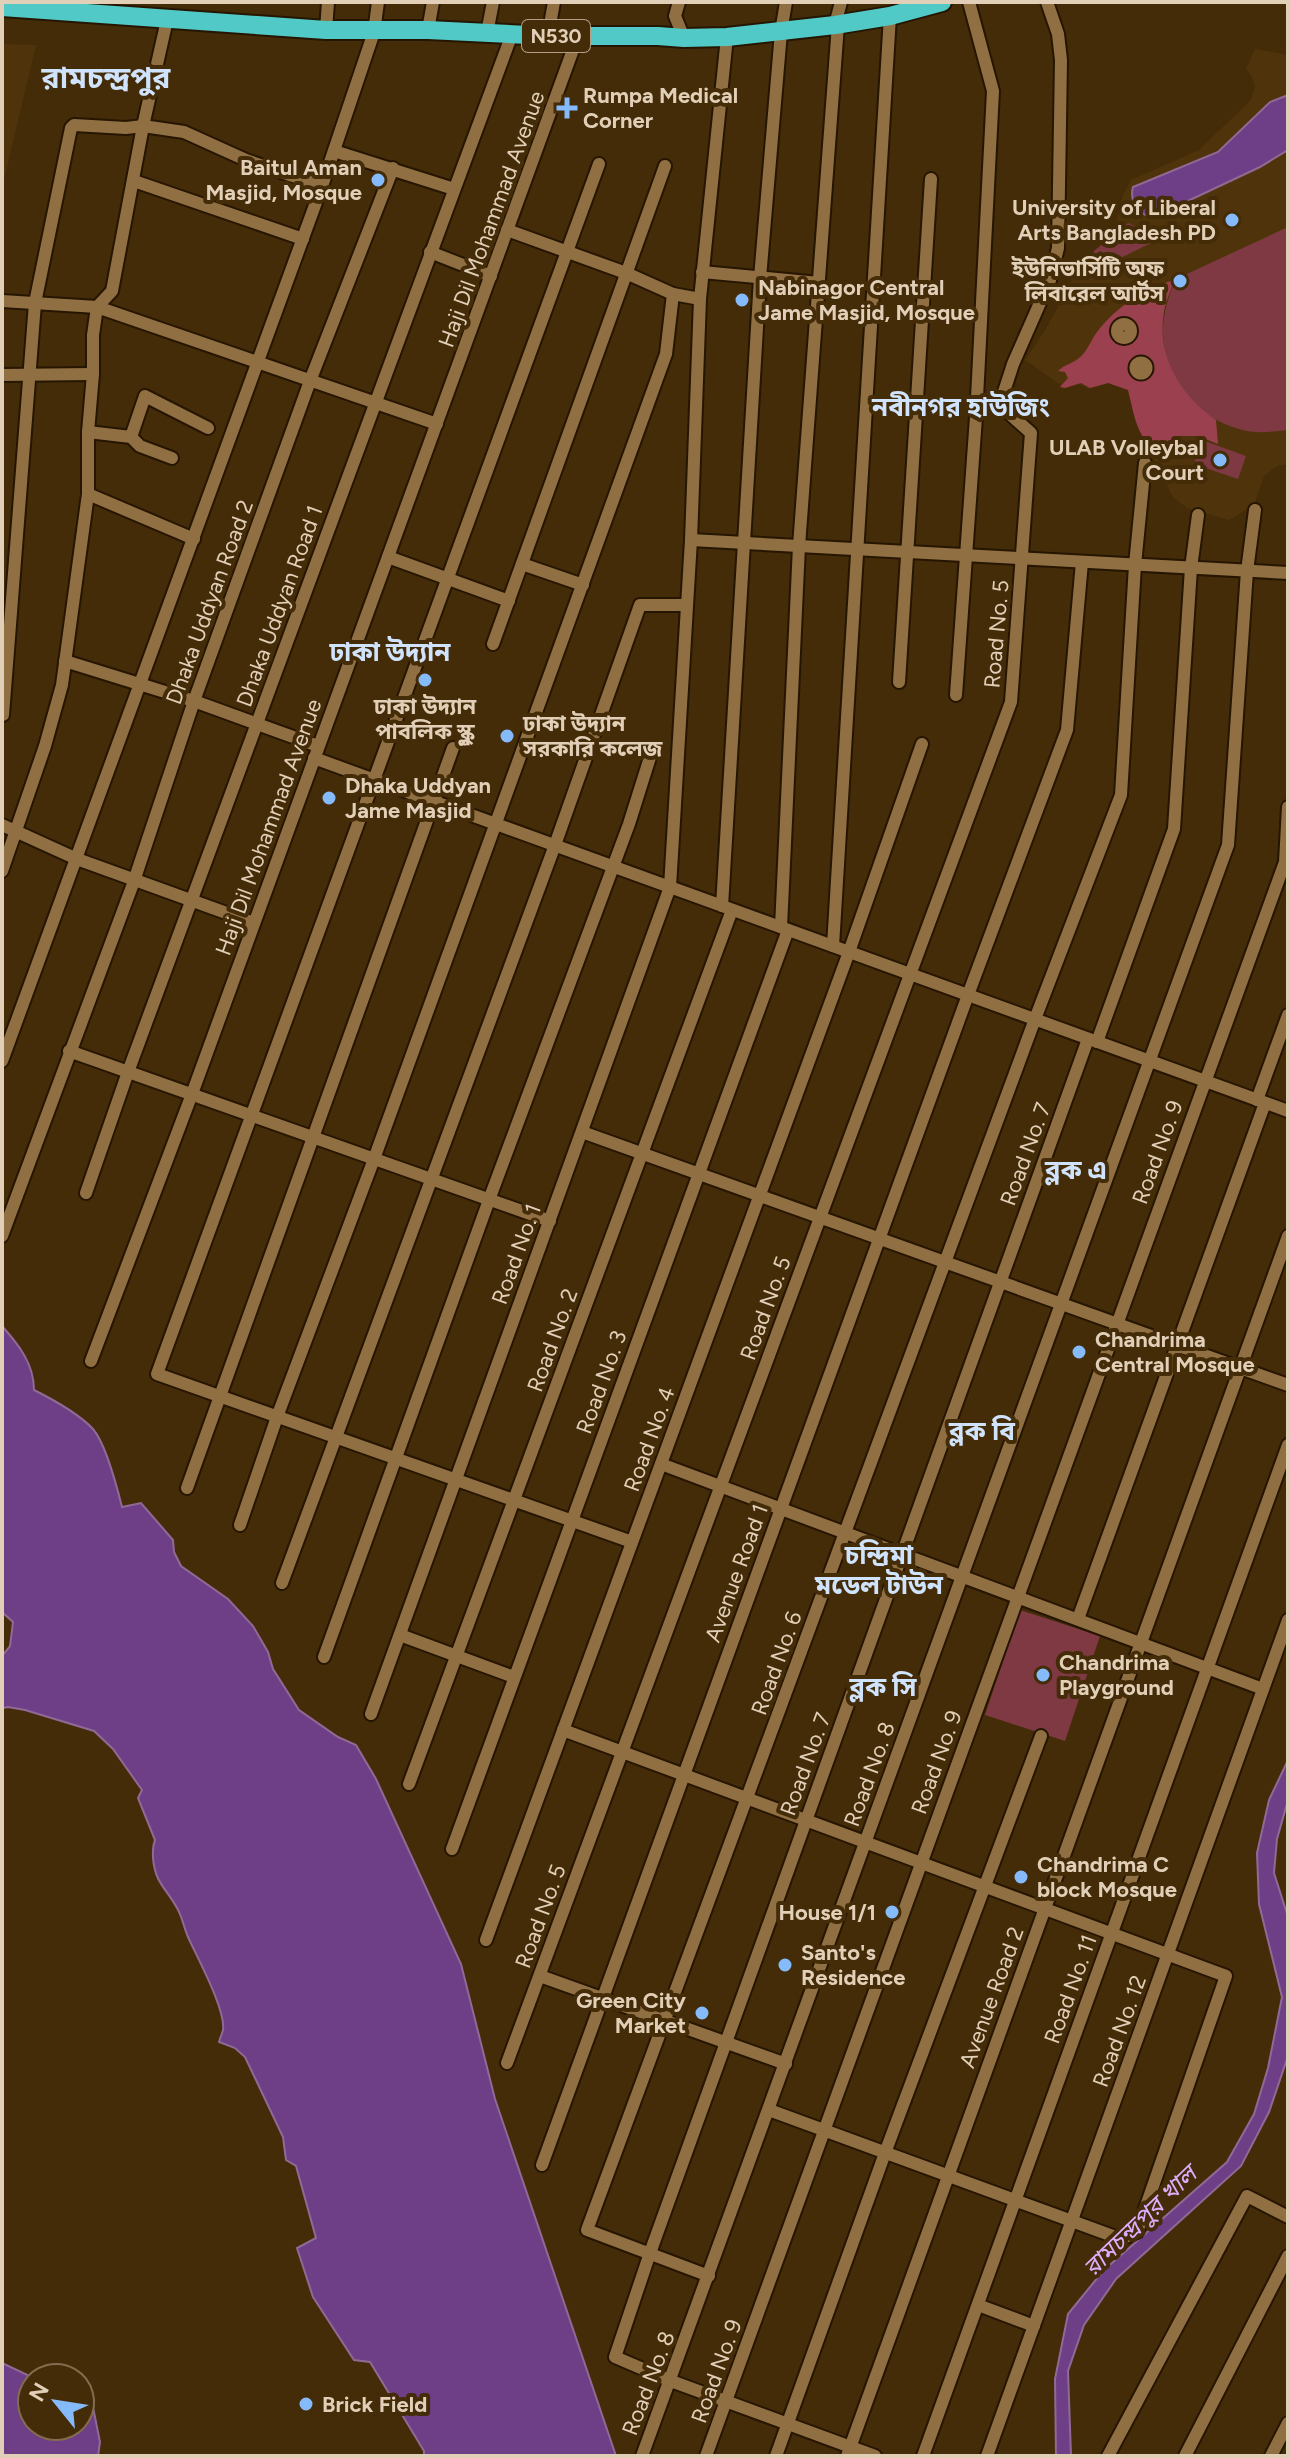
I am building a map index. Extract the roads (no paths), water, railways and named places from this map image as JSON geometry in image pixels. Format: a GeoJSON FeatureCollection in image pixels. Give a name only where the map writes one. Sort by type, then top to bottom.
{"type":"FeatureCollection","features":[{"type":"Feature","properties":{"kind":"highway","name":"N530"},"geometry":{"type":"LineString","coordinates":[[4,6],[326,30],[684,38],[727,37],[837,25],[890,16],[909,6],[942,2]]}},
{"type":"Feature","properties":{"kind":"street"},"geometry":{"type":"LineString","coordinates":[[326,30],[328,2]]}},
{"type":"Feature","properties":{"kind":"street"},"geometry":{"type":"LineString","coordinates":[[2,1061],[6,1035],[77,859],[322,186],[374,32],[378,2]]}},
{"type":"Feature","properties":{"kind":"street"},"geometry":{"type":"LineString","coordinates":[[428,30],[433,2]]}},
{"type":"Feature","properties":{"kind":"street"},"geometry":{"type":"LineString","coordinates":[[487,33],[493,2]]}},
{"type":"Feature","properties":{"kind":"street"},"geometry":{"type":"LineString","coordinates":[[548,36],[554,2]]}},
{"type":"Feature","properties":{"kind":"street"},"geometry":{"type":"LineString","coordinates":[[679,2],[675,16],[684,38]]}},
{"type":"Feature","properties":{"kind":"street","name":"Road No. 2"},"geometry":{"type":"LineString","coordinates":[[409,1784],[642,1154],[727,908],[760,278],[786,2]]}},
{"type":"Feature","properties":{"kind":"street","name":"Road No. 3"},"geometry":{"type":"LineString","coordinates":[[452,1849],[698,1174],[784,928],[799,546],[841,2]]}},
{"type":"Feature","properties":{"kind":"street"},"geometry":{"type":"LineString","coordinates":[[956,695],[993,91],[969,2]]}},
{"type":"Feature","properties":{"kind":"street"},"geometry":{"type":"LineString","coordinates":[[976,404],[983,399],[1002,398],[1013,364],[1050,280],[1058,248],[1061,60],[1058,34],[1047,2]]}},
{"type":"Feature","properties":{"kind":"street"},"geometry":{"type":"LineString","coordinates":[[833,946],[890,16]]}},
{"type":"Feature","properties":{"kind":"street"},"geometry":{"type":"LineString","coordinates":[[2,871],[45,746],[62,685],[88,494],[88,432],[97,307],[112,291],[143,126],[167,20]]}},
{"type":"Feature","properties":{"kind":"street","name":"Dhaka Uddyan Road 1"},"geometry":{"type":"LineString","coordinates":[[86,1193],[512,34]]}},
{"type":"Feature","properties":{"kind":"street","name":"Haji Dil Mohammad Avenue"},"geometry":{"type":"LineString","coordinates":[[91,1361],[192,1094],[578,36]]}},
{"type":"Feature","properties":{"kind":"street","name":"Road No. 1"},"geometry":{"type":"LineString","coordinates":[[371,1714],[670,887],[691,540],[700,299],[727,37]]}},
{"type":"Feature","properties":{"kind":"street"},"geometry":{"type":"LineString","coordinates":[[3,715],[35,303],[71,128],[74,125],[143,126],[184,132],[246,160],[322,186]]}},
{"type":"Feature","properties":{"kind":"street"},"geometry":{"type":"LineString","coordinates":[[334,151],[454,189]]}},
{"type":"Feature","properties":{"kind":"street"},"geometry":{"type":"LineString","coordinates":[[599,164],[157,1374],[632,1542]]}},
{"type":"Feature","properties":{"kind":"street"},"geometry":{"type":"LineString","coordinates":[[493,644],[665,166]]}},
{"type":"Feature","properties":{"kind":"street","name":"Dhaka Uddyan Road 2"},"geometry":{"type":"LineString","coordinates":[[2,1236],[134,881],[194,701],[310,381],[393,168]]}},
{"type":"Feature","properties":{"kind":"street"},"geometry":{"type":"LineString","coordinates":[[899,682],[931,179]]}},
{"type":"Feature","properties":{"kind":"street"},"geometry":{"type":"LineString","coordinates":[[134,181],[303,239]]}},
{"type":"Feature","properties":{"kind":"street"},"geometry":{"type":"LineString","coordinates":[[507,230],[626,273],[673,294],[700,299]]}},
{"type":"Feature","properties":{"kind":"street"},"geometry":{"type":"LineString","coordinates":[[430,252],[491,276]]}},
{"type":"Feature","properties":{"kind":"street"},"geometry":{"type":"LineString","coordinates":[[702,272],[819,283]]}},
{"type":"Feature","properties":{"kind":"street"},"geometry":{"type":"LineString","coordinates":[[240,1525],[666,354],[673,294]]}},
{"type":"Feature","properties":{"kind":"street"},"geometry":{"type":"LineString","coordinates":[[2,301],[97,307],[437,424]]}},
{"type":"Feature","properties":{"kind":"street"},"geometry":{"type":"LineString","coordinates":[[2,375],[93,374]]}},
{"type":"Feature","properties":{"kind":"street"},"geometry":{"type":"LineString","coordinates":[[131,437],[145,396],[208,428]]}},
{"type":"Feature","properties":{"kind":"street","name":"Road No. 5"},"geometry":{"type":"LineString","coordinates":[[507,2063],[1011,702],[1031,433],[1003,408],[1002,398]]}},
{"type":"Feature","properties":{"kind":"street"},"geometry":{"type":"LineString","coordinates":[[88,432],[131,437],[140,446],[172,458]]}},
{"type":"Feature","properties":{"kind":"street","name":"Road No. 6"},"geometry":{"type":"LineString","coordinates":[[650,2253],[587,2230],[1035,1019],[1121,795],[1135,565],[1145,463]]}},
{"type":"Feature","properties":{"kind":"street"},"geometry":{"type":"LineString","coordinates":[[88,494],[194,539]]}},
{"type":"Feature","properties":{"kind":"street","name":"Road No. 8"},"geometry":{"type":"LineString","coordinates":[[642,2456],[1228,845],[1247,571],[1255,510]]}},
{"type":"Feature","properties":{"kind":"street","name":"Road No. 7"},"geometry":{"type":"LineString","coordinates":[[671,2381],[615,2357],[1000,1282],[1174,829],[1191,568],[1198,515]]}},
{"type":"Feature","properties":{"kind":"street"},"geometry":{"type":"LineString","coordinates":[[691,540],[1288,573]]}},
{"type":"Feature","properties":{"kind":"street"},"geometry":{"type":"LineString","coordinates":[[388,557],[509,601]]}},
{"type":"Feature","properties":{"kind":"street","name":"Avenue Road 1"},"geometry":{"type":"LineString","coordinates":[[542,2165],[1067,730],[1082,562]]}},
{"type":"Feature","properties":{"kind":"street"},"geometry":{"type":"LineString","coordinates":[[522,564],[583,585]]}},
{"type":"Feature","properties":{"kind":"street"},"geometry":{"type":"LineString","coordinates":[[282,1583],[555,845],[640,605],[686,605]]}},
{"type":"Feature","properties":{"kind":"street"},"geometry":{"type":"LineString","coordinates":[[65,661],[140,683],[257,724],[374,780],[1288,1111]]}},
{"type":"Feature","properties":{"kind":"street","name":"Road No. 4"},"geometry":{"type":"LineString","coordinates":[[486,1940],[849,952],[922,744]]}},
{"type":"Feature","properties":{"kind":"street"},"geometry":{"type":"LineString","coordinates":[[187,1488],[453,748]]}},
{"type":"Feature","properties":{"kind":"street"},"geometry":{"type":"LineString","coordinates":[[324,1657],[629,824],[652,751]]}},
{"type":"Feature","properties":{"kind":"street","name":"Road No. 9"},"geometry":{"type":"LineString","coordinates":[[706,2456],[1285,862],[1288,807]]}},
{"type":"Feature","properties":{"kind":"street"},"geometry":{"type":"LineString","coordinates":[[2,825],[77,859],[254,923]]}},
{"type":"Feature","properties":{"kind":"street"},"geometry":{"type":"LineString","coordinates":[[1078,1619],[1177,1346],[1288,1015]]}},
{"type":"Feature","properties":{"kind":"street"},"geometry":{"type":"LineString","coordinates":[[69,1051],[550,1221]]}},
{"type":"Feature","properties":{"kind":"street"},"geometry":{"type":"LineString","coordinates":[[582,1132],[1288,1385]]}},
{"type":"Feature","properties":{"kind":"street","name":"Avenue Road 2"},"geometry":{"type":"LineString","coordinates":[[848,2451],[1288,1236]]}},
{"type":"Feature","properties":{"kind":"street","name":"Road No. 11"},"geometry":{"type":"LineString","coordinates":[[923,2456],[1288,1445]]}},
{"type":"Feature","properties":{"kind":"street"},"geometry":{"type":"LineString","coordinates":[[661,1464],[1263,1689]]}},
{"type":"Feature","properties":{"kind":"street","name":"Road No. 12"},"geometry":{"type":"LineString","coordinates":[[987,2456],[1288,1620]]}},
{"type":"Feature","properties":{"kind":"street"},"geometry":{"type":"LineString","coordinates":[[400,1635],[514,1677]]}},
{"type":"Feature","properties":{"kind":"street"},"geometry":{"type":"LineString","coordinates":[[563,1730],[1226,1976],[1137,2232],[1121,2239],[769,2110]]}},
{"type":"Feature","properties":{"kind":"street"},"geometry":{"type":"LineString","coordinates":[[776,2456],[1041,1736]]}},
{"type":"Feature","properties":{"kind":"street"},"geometry":{"type":"LineString","coordinates":[[540,1976],[786,2064]]}},
{"type":"Feature","properties":{"kind":"street"},"geometry":{"type":"LineString","coordinates":[[1108,2456],[1247,2196],[1288,2217]]}},
{"type":"Feature","properties":{"kind":"street"},"geometry":{"type":"LineString","coordinates":[[650,2253],[709,2276]]}},
{"type":"Feature","properties":{"kind":"street"},"geometry":{"type":"LineString","coordinates":[[1185,2456],[1288,2256]]}},
{"type":"Feature","properties":{"kind":"street"},"geometry":{"type":"LineString","coordinates":[[978,2305],[1034,2326]]}},
{"type":"Feature","properties":{"kind":"street"},"geometry":{"type":"LineString","coordinates":[[671,2381],[788,2424],[848,2451],[875,2456]]}},
{"type":"Feature","properties":{"kind":"street"},"geometry":{"type":"LineString","coordinates":[[1271,2456],[1288,2423]]}},
{"type":"Feature","properties":{"kind":"place","name":"Rumpa Medical Corner"},"geometry":{"type":"Point","coordinates":[567,108]}},
{"type":"Feature","properties":{"kind":"place","name":"Baitul Aman Masjid, Mosque"},"geometry":{"type":"Point","coordinates":[378,180]}},
{"type":"Feature","properties":{"kind":"place","name":"University of Liberal Arts Bangladesh PD"},"geometry":{"type":"Point","coordinates":[1232,220]}},
{"type":"Feature","properties":{"kind":"place","name":"ইউনিভার্সিটি অফ লিবারেল আর্টস"},"geometry":{"type":"Point","coordinates":[1180,281]}},
{"type":"Feature","properties":{"kind":"place","name":"Nabinagor Central Jame Masjid, Mosque"},"geometry":{"type":"Point","coordinates":[742,300]}},
{"type":"Feature","properties":{"kind":"place","name":"ULAB Volleybal Court"},"geometry":{"type":"Point","coordinates":[1220,460]}},
{"type":"Feature","properties":{"kind":"place","name":"ঢাকা উদ্যান পাবলিক স্কুল"},"geometry":{"type":"Point","coordinates":[425,680]}},
{"type":"Feature","properties":{"kind":"place","name":"ঢাকা উদ্যান সরকারি কলেজ"},"geometry":{"type":"Point","coordinates":[507,736]}},
{"type":"Feature","properties":{"kind":"place","name":"Dhaka Uddyan Jame Masjid"},"geometry":{"type":"Point","coordinates":[329,798]}},
{"type":"Feature","properties":{"kind":"place","name":"Chandrima Central Mosque"},"geometry":{"type":"Point","coordinates":[1079,1352]}},
{"type":"Feature","properties":{"kind":"place","name":"Chandrima Playground"},"geometry":{"type":"Point","coordinates":[1043,1675]}},
{"type":"Feature","properties":{"kind":"place","name":"Chandrima C block Mosque"},"geometry":{"type":"Point","coordinates":[1021,1877]}},
{"type":"Feature","properties":{"kind":"place","name":"House 1/1"},"geometry":{"type":"Point","coordinates":[892,1912]}},
{"type":"Feature","properties":{"kind":"place","name":"Santo's Residence"},"geometry":{"type":"Point","coordinates":[785,1965]}},
{"type":"Feature","properties":{"kind":"place","name":"Green City Market"},"geometry":{"type":"Point","coordinates":[702,2013]}},
{"type":"Feature","properties":{"kind":"place","name":"Brick Field"},"geometry":{"type":"Point","coordinates":[306,2404]}},
{"type":"Feature","properties":{"kind":"district","name":"রামচন্দ্রপুর"},"geometry":{"type":"Point","coordinates":[106,78]}},
{"type":"Feature","properties":{"kind":"district","name":"নবীনগর হাউজিং"},"geometry":{"type":"Point","coordinates":[961,407]}},
{"type":"Feature","properties":{"kind":"district","name":"ঢাকা উদ্যান"},"geometry":{"type":"Point","coordinates":[390,652]}},
{"type":"Feature","properties":{"kind":"district","name":"ব্লক এ"},"geometry":{"type":"Point","coordinates":[1076,1170]}},
{"type":"Feature","properties":{"kind":"district","name":"ব্লক বি"},"geometry":{"type":"Point","coordinates":[982,1431]}},
{"type":"Feature","properties":{"kind":"district","name":"চন্দ্রিমা মডেল টাউন"},"geometry":{"type":"Point","coordinates":[879,1570]}},
{"type":"Feature","properties":{"kind":"district","name":"ব্লক সি"},"geometry":{"type":"Point","coordinates":[883,1687]}},
{"type":"Feature","properties":{"kind":"water label","name":"রামচন্দ্রপুর খাল"},"geometry":{"type":"Point","coordinates":[1140,2221]}}]}
